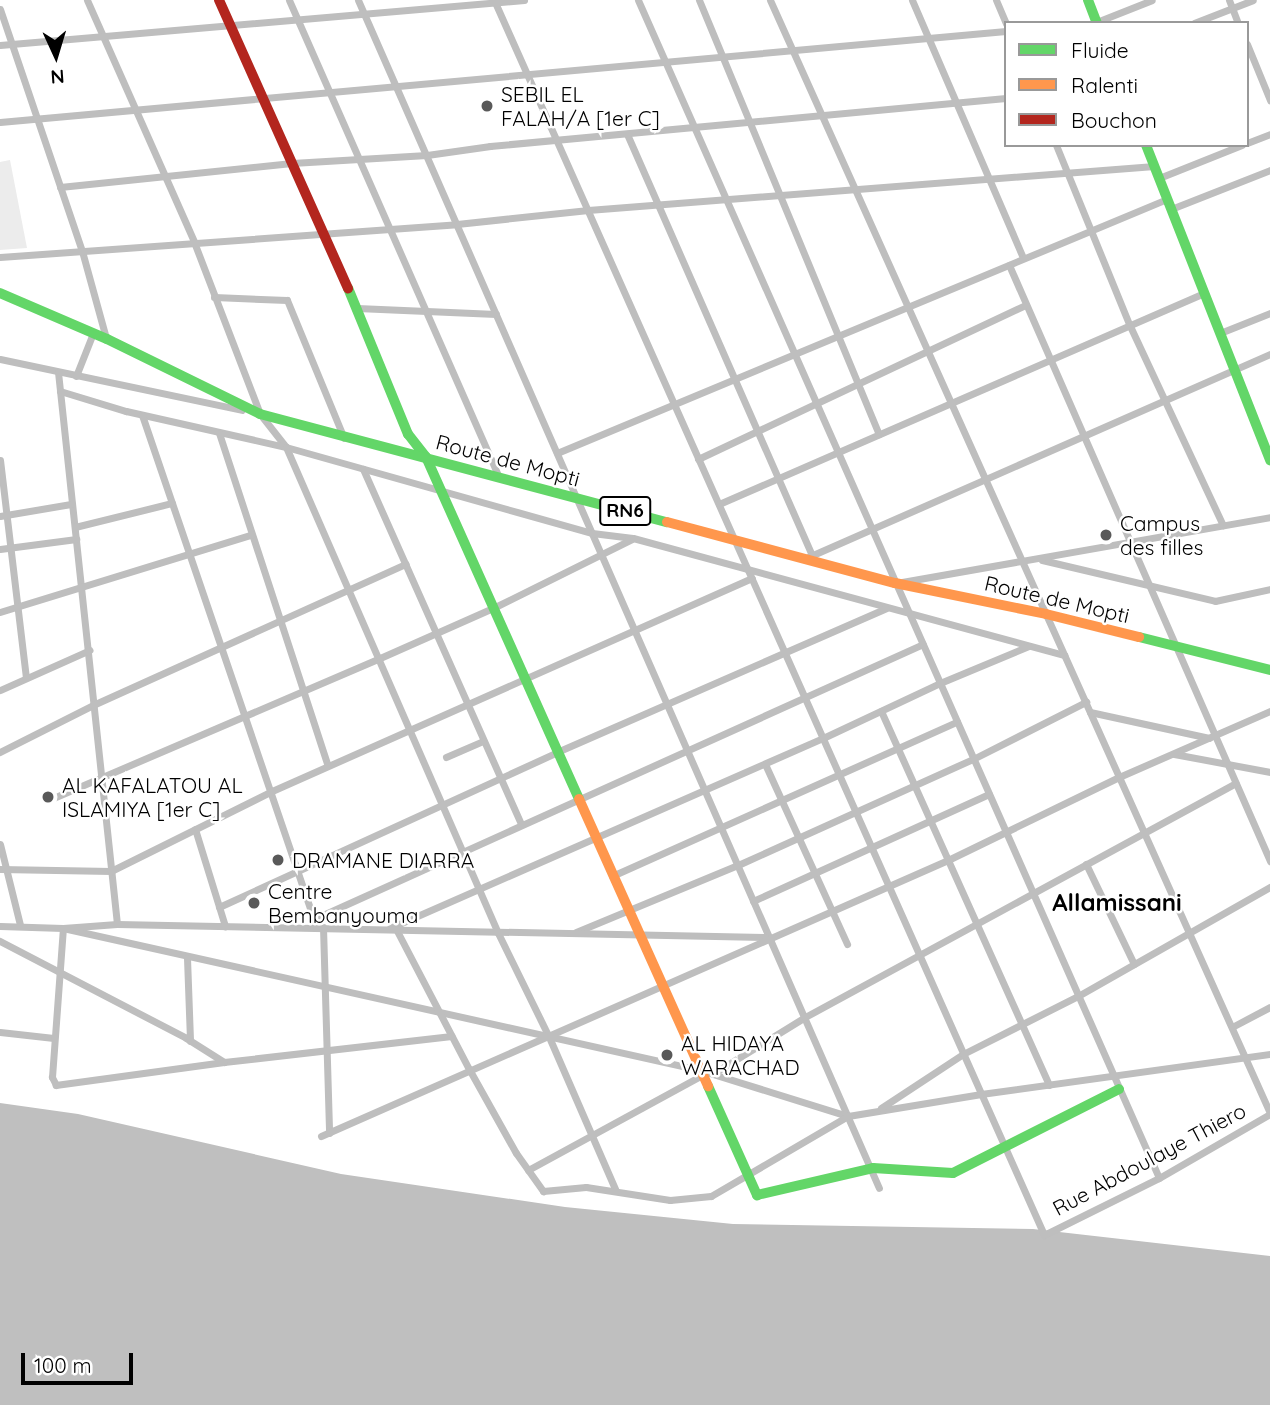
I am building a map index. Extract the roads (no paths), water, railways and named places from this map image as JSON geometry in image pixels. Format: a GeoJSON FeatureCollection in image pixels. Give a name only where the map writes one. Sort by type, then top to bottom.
{"type":"FeatureCollection","features":[{"type":"Feature","properties":{"kind":"main road"},"geometry":{"type":"LineString","coordinates":[[219,0],[357,308],[408,434],[426,457],[612,876],[705,1073],[757,1195],[873,1168],[953,1173],[1119,1089]]}},
{"type":"Feature","properties":{"kind":"main road"},"geometry":{"type":"LineString","coordinates":[[1088,0],[1095,21]]}},
{"type":"Feature","properties":{"kind":"main road"},"geometry":{"type":"LineString","coordinates":[[1147,147],[1235,370],[1265,431],[1270,460]]}},
{"type":"Feature","properties":{"kind":"main road","name":"Route de Mopti"},"geometry":{"type":"LineString","coordinates":[[0,293],[107,339],[260,414],[344,439],[498,475],[577,499],[809,557],[895,583],[1046,614],[1270,670]]}},
{"type":"Feature","properties":{"kind":"street"},"geometry":{"type":"LineString","coordinates":[[88,0],[194,243],[260,414],[286,447],[412,729],[462,852],[549,1037],[615,1189]]}},
{"type":"Feature","properties":{"kind":"street"},"geometry":{"type":"LineString","coordinates":[[289,0],[332,92],[498,475]]}},
{"type":"Feature","properties":{"kind":"street"},"geometry":{"type":"LineString","coordinates":[[358,0],[737,865],[873,1168],[879,1188]]}},
{"type":"Feature","properties":{"kind":"street"},"geometry":{"type":"LineString","coordinates":[[0,45],[365,14],[429,4],[524,0]]}},
{"type":"Feature","properties":{"kind":"street"},"geometry":{"type":"LineString","coordinates":[[638,0],[1158,1178]]}},
{"type":"Feature","properties":{"kind":"street"},"geometry":{"type":"LineString","coordinates":[[699,0],[879,434]]}},
{"type":"Feature","properties":{"kind":"street"},"geometry":{"type":"LineString","coordinates":[[770,0],[1270,1113]]}},
{"type":"Feature","properties":{"kind":"street"},"geometry":{"type":"LineString","coordinates":[[912,0],[1023,258]]}},
{"type":"Feature","properties":{"kind":"street"},"geometry":{"type":"LineString","coordinates":[[996,0],[1005,21]]}},
{"type":"Feature","properties":{"kind":"street"},"geometry":{"type":"LineString","coordinates":[[1101,21],[1152,0]]}},
{"type":"Feature","properties":{"kind":"street"},"geometry":{"type":"LineString","coordinates":[[1198,21],[1231,4],[1253,0]]}},
{"type":"Feature","properties":{"kind":"street"},"geometry":{"type":"LineString","coordinates":[[495,1],[963,1054],[1007,1146]]}},
{"type":"Feature","properties":{"kind":"street"},"geometry":{"type":"LineString","coordinates":[[1231,4],[1237,21]]}},
{"type":"Feature","properties":{"kind":"street"},"geometry":{"type":"LineString","coordinates":[[0,9],[82,251],[107,339]]}},
{"type":"Feature","properties":{"kind":"street"},"geometry":{"type":"LineString","coordinates":[[0,122],[1004,31]]}},
{"type":"Feature","properties":{"kind":"street"},"geometry":{"type":"LineString","coordinates":[[1249,49],[1270,100]]}},
{"type":"Feature","properties":{"kind":"street"},"geometry":{"type":"LineString","coordinates":[[60,187],[292,163],[427,155],[694,127],[1004,99]]}},
{"type":"Feature","properties":{"kind":"street"},"geometry":{"type":"LineString","coordinates":[[627,134],[778,479],[809,557],[871,527],[1270,354]]}},
{"type":"Feature","properties":{"kind":"street"},"geometry":{"type":"LineString","coordinates":[[1249,142],[1270,134]]}},
{"type":"Feature","properties":{"kind":"street"},"geometry":{"type":"LineString","coordinates":[[1057,147],[1130,326],[1223,525]]}},
{"type":"Feature","properties":{"kind":"street"},"geometry":{"type":"LineString","coordinates":[[1159,178],[1237,147]]}},
{"type":"Feature","properties":{"kind":"street"},"geometry":{"type":"LineString","coordinates":[[0,257],[457,224],[1154,166]]}},
{"type":"Feature","properties":{"kind":"street"},"geometry":{"type":"LineString","coordinates":[[557,453],[1091,230],[1270,170]]}},
{"type":"Feature","properties":{"kind":"street"},"geometry":{"type":"LineString","coordinates":[[1009,264],[1151,588],[1212,736],[1228,765],[1270,861]]}},
{"type":"Feature","properties":{"kind":"street"},"geometry":{"type":"LineString","coordinates":[[719,505],[1204,293]]}},
{"type":"Feature","properties":{"kind":"street"},"geometry":{"type":"LineString","coordinates":[[214,297],[286,300],[344,439]]}},
{"type":"Feature","properties":{"kind":"street"},"geometry":{"type":"LineString","coordinates":[[698,459],[1025,305]]}},
{"type":"Feature","properties":{"kind":"street"},"geometry":{"type":"LineString","coordinates":[[357,308],[496,314]]}},
{"type":"Feature","properties":{"kind":"street"},"geometry":{"type":"LineString","coordinates":[[1220,333],[1270,313]]}},
{"type":"Feature","properties":{"kind":"street"},"geometry":{"type":"LineString","coordinates":[[76,376],[93,333]]}},
{"type":"Feature","properties":{"kind":"street"},"geometry":{"type":"LineString","coordinates":[[0,359],[260,414]]}},
{"type":"Feature","properties":{"kind":"street"},"geometry":{"type":"LineString","coordinates":[[58,372],[71,504],[90,650],[100,780],[117,925]]}},
{"type":"Feature","properties":{"kind":"street"},"geometry":{"type":"LineString","coordinates":[[60,391],[142,415],[286,447],[592,533],[633,538],[750,575],[1064,654]]}},
{"type":"Feature","properties":{"kind":"street"},"geometry":{"type":"LineString","coordinates":[[142,415],[317,925],[326,988],[329,1133]]}},
{"type":"Feature","properties":{"kind":"street"},"geometry":{"type":"LineString","coordinates":[[219,433],[328,766]]}},
{"type":"Feature","properties":{"kind":"street"},"geometry":{"type":"LineString","coordinates":[[0,460],[4,516],[19,606],[26,677]]}},
{"type":"Feature","properties":{"kind":"street"},"geometry":{"type":"LineString","coordinates":[[363,469],[521,824]]}},
{"type":"Feature","properties":{"kind":"street"},"geometry":{"type":"LineString","coordinates":[[75,527],[172,503]]}},
{"type":"Feature","properties":{"kind":"street"},"geometry":{"type":"LineString","coordinates":[[4,516],[71,504]]}},
{"type":"Feature","properties":{"kind":"street"},"geometry":{"type":"LineString","coordinates":[[895,583],[1023,563],[1270,517]]}},
{"type":"Feature","properties":{"kind":"street"},"geometry":{"type":"LineString","coordinates":[[0,612],[190,556],[251,535]]}},
{"type":"Feature","properties":{"kind":"street"},"geometry":{"type":"LineString","coordinates":[[0,549],[76,538]]}},
{"type":"Feature","properties":{"kind":"street"},"geometry":{"type":"LineString","coordinates":[[51,799],[493,608],[633,538]]}},
{"type":"Feature","properties":{"kind":"street"},"geometry":{"type":"LineString","coordinates":[[1039,559],[1151,588],[1215,601],[1270,589]]}},
{"type":"Feature","properties":{"kind":"street"},"geometry":{"type":"LineString","coordinates":[[0,752],[93,705],[405,564]]}},
{"type":"Feature","properties":{"kind":"street"},"geometry":{"type":"LineString","coordinates":[[3,869],[111,871],[272,791],[635,631],[750,575]]}},
{"type":"Feature","properties":{"kind":"street"},"geometry":{"type":"LineString","coordinates":[[219,907],[557,752],[886,608]]}},
{"type":"Feature","properties":{"kind":"street"},"geometry":{"type":"LineString","coordinates":[[317,925],[578,797],[923,644]]}},
{"type":"Feature","properties":{"kind":"street"},"geometry":{"type":"LineString","coordinates":[[387,929],[765,764],[940,682],[1030,646]]}},
{"type":"Feature","properties":{"kind":"street"},"geometry":{"type":"LineString","coordinates":[[0,690],[90,650]]}},
{"type":"Feature","properties":{"kind":"street"},"geometry":{"type":"LineString","coordinates":[[572,934],[737,865],[973,759],[1086,702]]}},
{"type":"Feature","properties":{"kind":"street"},"geometry":{"type":"LineString","coordinates":[[881,711],[1049,1084]]}},
{"type":"Feature","properties":{"kind":"street"},"geometry":{"type":"LineString","coordinates":[[321,1136],[948,860],[1119,777],[1270,711]]}},
{"type":"Feature","properties":{"kind":"street"},"geometry":{"type":"LineString","coordinates":[[1090,712],[1212,736]]}},
{"type":"Feature","properties":{"kind":"street"},"geometry":{"type":"LineString","coordinates":[[612,876],[957,722]]}},
{"type":"Feature","properties":{"kind":"street"},"geometry":{"type":"LineString","coordinates":[[446,757],[483,741]]}},
{"type":"Feature","properties":{"kind":"street"},"geometry":{"type":"LineString","coordinates":[[1172,754],[1270,772]]}},
{"type":"Feature","properties":{"kind":"street"},"geometry":{"type":"LineString","coordinates":[[765,764],[847,944]]}},
{"type":"Feature","properties":{"kind":"street"},"geometry":{"type":"LineString","coordinates":[[528,1170],[1236,783]]}},
{"type":"Feature","properties":{"kind":"street"},"geometry":{"type":"LineString","coordinates":[[753,901],[989,794]]}},
{"type":"Feature","properties":{"kind":"street"},"geometry":{"type":"LineString","coordinates":[[195,828],[225,926]]}},
{"type":"Feature","properties":{"kind":"street"},"geometry":{"type":"LineString","coordinates":[[0,844],[3,869],[20,925]]}},
{"type":"Feature","properties":{"kind":"street"},"geometry":{"type":"LineString","coordinates":[[1086,864],[1134,964]]}},
{"type":"Feature","properties":{"kind":"street"},"geometry":{"type":"LineString","coordinates":[[878,1110],[963,1054],[1078,996],[1270,887]]}},
{"type":"Feature","properties":{"kind":"street"},"geometry":{"type":"LineString","coordinates":[[0,926],[63,928],[117,925],[317,925],[498,933],[769,937]]}},
{"type":"Feature","properties":{"kind":"street"},"geometry":{"type":"LineString","coordinates":[[63,928],[705,1073],[848,1116]]}},
{"type":"Feature","properties":{"kind":"street"},"geometry":{"type":"LineString","coordinates":[[63,928],[52,1077],[56,1085],[224,1062],[452,1036]]}},
{"type":"Feature","properties":{"kind":"street"},"geometry":{"type":"LineString","coordinates":[[396,929],[469,1069],[543,1191],[586,1187],[615,1189],[670,1200],[692,1200],[711,1196],[848,1116],[1049,1084],[1270,1054]]}},
{"type":"Feature","properties":{"kind":"street"},"geometry":{"type":"LineString","coordinates":[[0,941],[190,1041],[224,1062]]}},
{"type":"Feature","properties":{"kind":"street"},"geometry":{"type":"LineString","coordinates":[[187,958],[190,1041]]}},
{"type":"Feature","properties":{"kind":"street"},"geometry":{"type":"LineString","coordinates":[[1231,1027],[1270,1007]]}},
{"type":"Feature","properties":{"kind":"street"},"geometry":{"type":"LineString","coordinates":[[0,1032],[54,1038]]}},
{"type":"Feature","properties":{"kind":"street","name":"Rue Abdoulaye Thiero"},"geometry":{"type":"LineString","coordinates":[[1007,1146],[1044,1235],[1158,1178],[1270,1113]]}},
{"type":"Feature","properties":{"kind":"place","name":"SEBIL EL FALAH/A [1er C]"},"geometry":{"type":"Point","coordinates":[487,106]}},
{"type":"Feature","properties":{"kind":"place","name":"Campus des filles"},"geometry":{"type":"Point","coordinates":[1106,535]}},
{"type":"Feature","properties":{"kind":"place","name":"AL KAFALATOU AL ISLAMIYA [1er C]"},"geometry":{"type":"Point","coordinates":[48,797]}},
{"type":"Feature","properties":{"kind":"place","name":"DRAMANE DIARRA"},"geometry":{"type":"Point","coordinates":[278,860]}},
{"type":"Feature","properties":{"kind":"place","name":"Centre Bembanyouma"},"geometry":{"type":"Point","coordinates":[254,903]}},
{"type":"Feature","properties":{"kind":"place","name":"AL HIDAYA WARACHAD"},"geometry":{"type":"Point","coordinates":[667,1055]}},
{"type":"Feature","properties":{"kind":"district","name":"Allamissani"},"geometry":{"type":"Point","coordinates":[1117,903]}}]}
